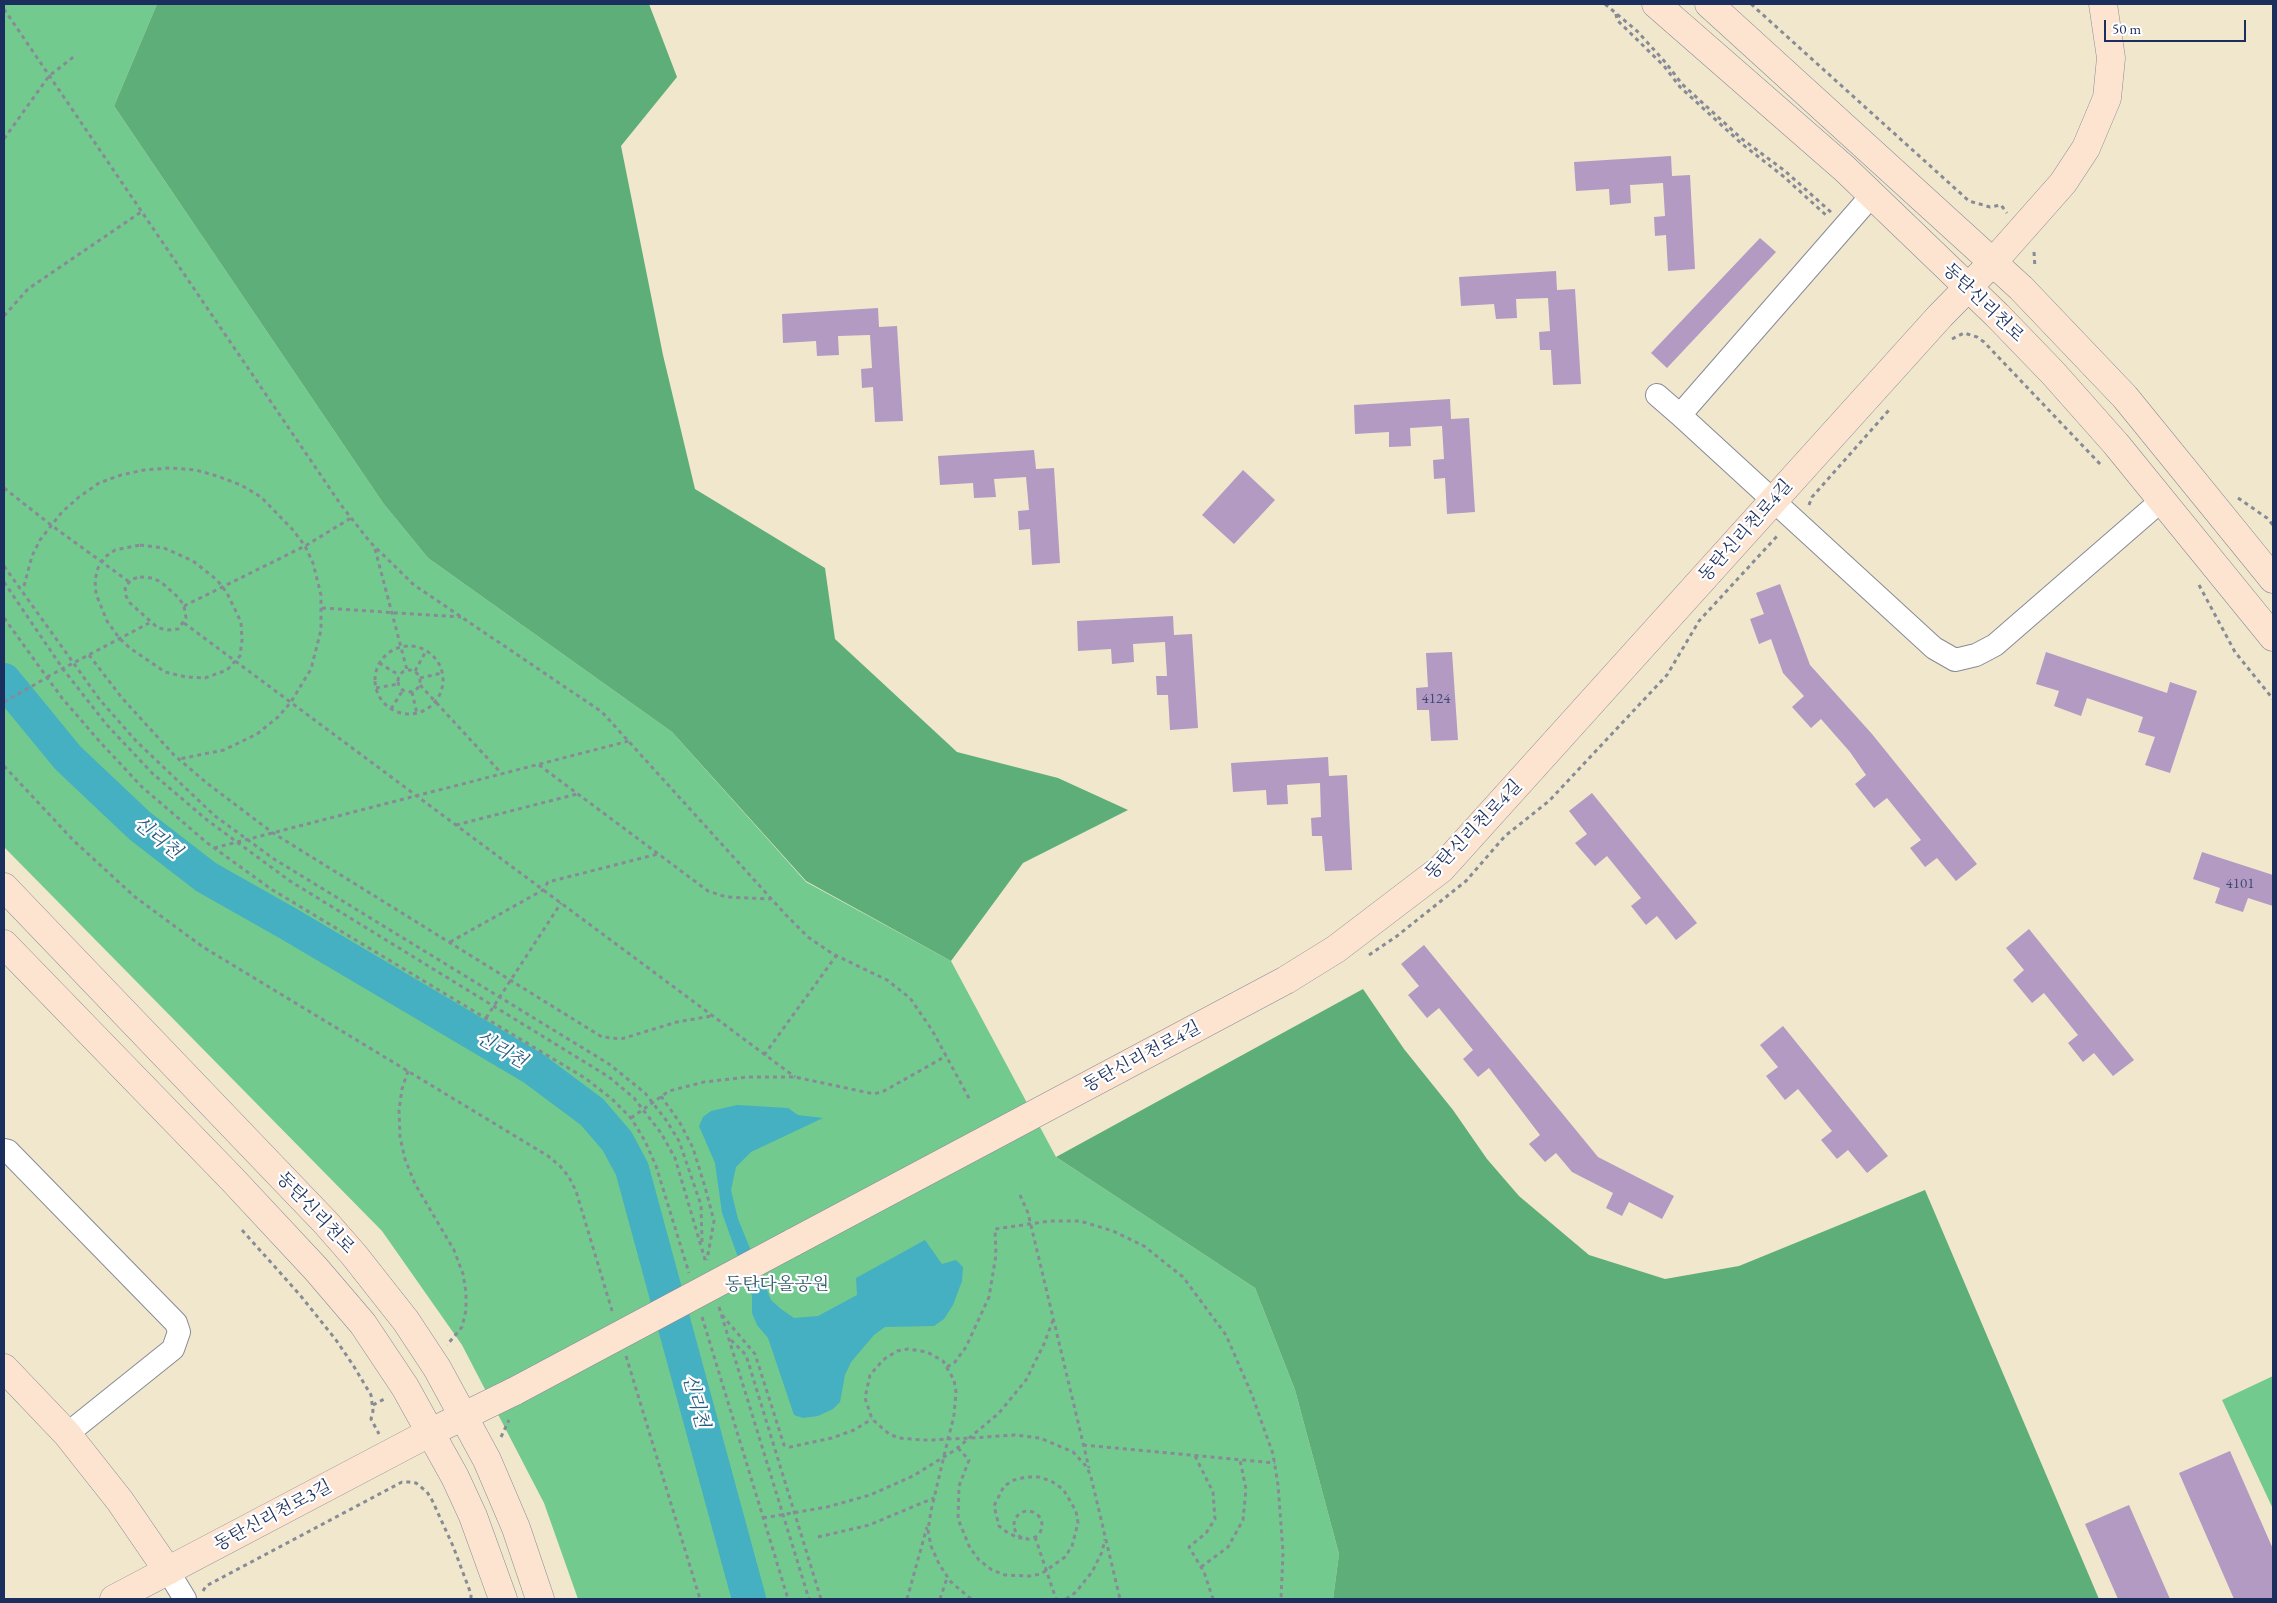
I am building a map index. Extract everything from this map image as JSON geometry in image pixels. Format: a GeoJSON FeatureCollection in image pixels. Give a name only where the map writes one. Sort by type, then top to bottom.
{"type":"FeatureCollection","features":[{"type":"Feature","properties":{"kind":"main road","name":"동탄신리천로"},"geometry":{"type":"LineString","coordinates":[[1656,4],[1845,169],[2053,372],[2162,500],[2273,637]]}},
{"type":"Feature","properties":{"kind":"main road","name":"동탄신리천로"},"geometry":{"type":"LineString","coordinates":[[1709,4],[1994,261],[2125,397],[2273,579]]}},
{"type":"Feature","properties":{"kind":"main road","name":"동탄신리천로4길"},"geometry":{"type":"LineString","coordinates":[[516,1404],[792,1242],[1286,980],[1336,949],[1384,915],[1441,869],[1773,501],[2063,184],[2086,148],[2107,98],[2111,58],[2103,4]]}},
{"type":"Feature","properties":{"kind":"main road","name":"동탄신리천로"},"geometry":{"type":"LineString","coordinates":[[4,887],[354,1255],[406,1322],[437,1368],[487,1460],[516,1528],[540,1599]]}},
{"type":"Feature","properties":{"kind":"main road"},"geometry":{"type":"LineString","coordinates":[[4,944],[232,1179],[316,1269],[368,1332],[405,1387],[431,1432],[473,1516],[503,1599]]}},
{"type":"Feature","properties":{"kind":"main road"},"geometry":{"type":"LineString","coordinates":[[4,1368],[67,1434],[120,1501],[168,1571]]}},
{"type":"Feature","properties":{"kind":"main road","name":"동탄신리천로3길"},"geometry":{"type":"LineString","coordinates":[[114,1599],[431,1432],[464,1416],[516,1404]]}},
{"type":"Feature","properties":{"kind":"street"},"geometry":{"type":"LineString","coordinates":[[1680,415],[1872,195]]}},
{"type":"Feature","properties":{"kind":"street"},"geometry":{"type":"LineString","coordinates":[[1658,394],[1934,648],[1955,660],[1976,656],[1994,646],[2162,500]]}},
{"type":"Feature","properties":{"kind":"street"},"geometry":{"type":"LineString","coordinates":[[4,1150],[8,1151],[176,1323],[179,1332],[178,1340],[173,1349],[67,1434]]}},
{"type":"Feature","properties":{"kind":"street"},"geometry":{"type":"LineString","coordinates":[[168,1571],[194,1595]]}},
{"type":"Feature","properties":{"kind":"path"},"geometry":{"type":"LineString","coordinates":[[1605,4],[1616,14],[1654,50],[1682,84],[1742,140],[1784,171],[1836,216],[1829,218],[1782,176],[1742,144],[1680,87],[1664,66],[1616,20],[1616,14]]}},
{"type":"Feature","properties":{"kind":"path"},"geometry":{"type":"LineString","coordinates":[[1751,4],[1969,201],[1990,207],[2001,206]]}},
{"type":"Feature","properties":{"kind":"path"},"geometry":{"type":"LineString","coordinates":[[4,10],[351,518],[374,547],[414,585],[592,705],[613,723],[771,900],[808,937],[836,956],[879,976],[910,998],[923,1015],[970,1100]]}},
{"type":"Feature","properties":{"kind":"path"},"geometry":{"type":"LineString","coordinates":[[4,139],[49,76],[76,55]]}},
{"type":"Feature","properties":{"kind":"path"},"geometry":{"type":"LineString","coordinates":[[4,316],[28,288],[141,212]]}},
{"type":"Feature","properties":{"kind":"path"},"geometry":{"type":"LineString","coordinates":[[1946,346],[1952,339],[1964,333],[1977,337],[1984,342],[2104,468]]}},
{"type":"Feature","properties":{"kind":"path"},"geometry":{"type":"LineString","coordinates":[[1809,509],[1812,497],[1895,403]]}},
{"type":"Feature","properties":{"kind":"path"},"geometry":{"type":"LineString","coordinates":[[24,586],[32,556],[51,525],[79,497],[99,483],[121,475],[144,470],[170,468],[196,470],[240,485],[260,497],[293,530],[305,546],[318,578],[322,608],[321,630],[317,652],[311,669],[291,702],[269,725],[241,743],[203,756],[179,759]]}},
{"type":"Feature","properties":{"kind":"path"},"geometry":{"type":"LineString","coordinates":[[4,488],[128,581]]}},
{"type":"Feature","properties":{"kind":"path"},"geometry":{"type":"LineString","coordinates":[[184,606],[305,546],[351,518]]}},
{"type":"Feature","properties":{"kind":"path"},"geometry":{"type":"LineString","coordinates":[[140,545],[174,552],[193,561],[207,571],[223,587],[232,601],[241,622],[242,650],[236,662],[227,670],[205,678],[176,675],[153,665],[120,639],[107,621],[96,594],[95,580],[102,562],[115,550],[140,545]]}},
{"type":"Feature","properties":{"kind":"path"},"geometry":{"type":"LineString","coordinates":[[374,547],[407,670]]}},
{"type":"Feature","properties":{"kind":"path"},"geometry":{"type":"LineString","coordinates":[[4,566],[100,700],[137,742],[199,802],[274,859],[609,1064],[635,1084],[653,1102],[680,1141],[701,1205],[702,1248],[674,1158],[661,1133],[643,1109],[609,1077],[290,882],[236,843],[147,768],[106,724],[63,669],[4,582]]}},
{"type":"Feature","properties":{"kind":"path"},"geometry":{"type":"LineString","coordinates":[[140,577],[152,578],[170,588],[184,606],[184,623],[178,629],[158,628],[130,603],[126,596],[125,587],[128,581],[140,577]]}},
{"type":"Feature","properties":{"kind":"path"},"geometry":{"type":"LineString","coordinates":[[2193,577],[2204,593],[2235,652],[2273,699]]}},
{"type":"Feature","properties":{"kind":"path"},"geometry":{"type":"LineString","coordinates":[[322,608],[462,618]]}},
{"type":"Feature","properties":{"kind":"path"},"geometry":{"type":"LineString","coordinates":[[4,618],[62,698],[122,767],[160,803],[214,848],[271,889],[585,1078],[612,1100],[630,1118],[645,1141],[656,1166],[691,1280]]}},
{"type":"Feature","properties":{"kind":"path"},"geometry":{"type":"LineString","coordinates":[[4,702],[150,622]]}},
{"type":"Feature","properties":{"kind":"path"},"geometry":{"type":"LineString","coordinates":[[184,623],[795,1077]]}},
{"type":"Feature","properties":{"kind":"path"},"geometry":{"type":"LineString","coordinates":[[401,647],[419,648],[426,651],[437,661],[444,682],[436,702],[427,710],[417,714],[406,715],[391,709],[379,696],[376,688],[375,674],[379,663],[387,654],[401,647]]}},
{"type":"Feature","properties":{"kind":"path"},"geometry":{"type":"LineString","coordinates":[[415,671],[426,651]]}},
{"type":"Feature","properties":{"kind":"path"},"geometry":{"type":"LineString","coordinates":[[89,655],[128,705],[179,759],[208,784],[273,833],[602,1037],[622,1039],[677,1022],[713,1016]]}},
{"type":"Feature","properties":{"kind":"path"},"geometry":{"type":"LineString","coordinates":[[379,663],[399,675]]}},
{"type":"Feature","properties":{"kind":"path"},"geometry":{"type":"LineString","coordinates":[[399,675],[407,670],[415,671],[420,678],[420,685],[502,774]]}},
{"type":"Feature","properties":{"kind":"path"},"geometry":{"type":"LineString","coordinates":[[420,678],[442,673]]}},
{"type":"Feature","properties":{"kind":"path"},"geometry":{"type":"LineString","coordinates":[[399,675],[398,684],[403,690],[412,692]]}},
{"type":"Feature","properties":{"kind":"path"},"geometry":{"type":"LineString","coordinates":[[376,688],[398,684]]}},
{"type":"Feature","properties":{"kind":"path"},"geometry":{"type":"LineString","coordinates":[[412,692],[420,685]]}},
{"type":"Feature","properties":{"kind":"path"},"geometry":{"type":"LineString","coordinates":[[391,709],[403,690]]}},
{"type":"Feature","properties":{"kind":"path"},"geometry":{"type":"LineString","coordinates":[[412,692],[417,714]]}},
{"type":"Feature","properties":{"kind":"path"},"geometry":{"type":"LineString","coordinates":[[214,848],[629,741]]}},
{"type":"Feature","properties":{"kind":"path"},"geometry":{"type":"LineString","coordinates":[[539,764],[701,886],[715,894],[726,897],[771,900]]}},
{"type":"Feature","properties":{"kind":"path"},"geometry":{"type":"LineString","coordinates":[[4,766],[74,841],[135,897],[203,947],[548,1156],[560,1166],[569,1177],[576,1191],[614,1314]]}},
{"type":"Feature","properties":{"kind":"path"},"geometry":{"type":"LineString","coordinates":[[456,825],[578,794]]}},
{"type":"Feature","properties":{"kind":"path"},"geometry":{"type":"LineString","coordinates":[[449,942],[543,890],[548,882],[658,854]]}},
{"type":"Feature","properties":{"kind":"path"},"geometry":{"type":"LineString","coordinates":[[486,1018],[561,903]]}},
{"type":"Feature","properties":{"kind":"path"},"geometry":{"type":"LineString","coordinates":[[764,1054],[836,956]]}},
{"type":"Feature","properties":{"kind":"path"},"geometry":{"type":"LineString","coordinates":[[630,1118],[670,1091],[704,1082],[763,1076],[795,1077],[874,1094],[884,1091],[946,1056]]}},
{"type":"Feature","properties":{"kind":"path"},"geometry":{"type":"LineString","coordinates":[[408,1071],[402,1089],[399,1110],[400,1137],[405,1159],[415,1184],[454,1250],[463,1274],[466,1292],[466,1310],[462,1327],[445,1347]]}},
{"type":"Feature","properties":{"kind":"path"},"geometry":{"type":"LineString","coordinates":[[661,1096],[672,1109],[693,1148],[705,1187],[714,1221],[706,1262]]}},
{"type":"Feature","properties":{"kind":"path"},"geometry":{"type":"LineString","coordinates":[[1020,1195],[1030,1223],[1120,1599]]}},
{"type":"Feature","properties":{"kind":"path"},"geometry":{"type":"LineString","coordinates":[[947,1368],[955,1362],[966,1347],[989,1297],[996,1263],[995,1229],[1030,1223],[1064,1220],[1080,1221],[1113,1231],[1144,1246],[1183,1278],[1226,1335],[1266,1432],[1275,1463],[1281,1513],[1284,1552],[1281,1599]]}},
{"type":"Feature","properties":{"kind":"path"},"geometry":{"type":"LineString","coordinates":[[242,1230],[300,1295],[336,1340],[371,1395],[373,1411],[371,1418]]}},
{"type":"Feature","properties":{"kind":"path"},"geometry":{"type":"LineString","coordinates":[[700,1309],[788,1599]]}},
{"type":"Feature","properties":{"kind":"path"},"geometry":{"type":"LineString","coordinates":[[721,1314],[755,1354],[784,1445],[790,1447],[832,1438],[854,1430],[872,1419]]}},
{"type":"Feature","properties":{"kind":"path"},"geometry":{"type":"LineString","coordinates":[[763,1518],[828,1507],[870,1495],[913,1476],[944,1458],[971,1438],[999,1412],[1026,1380],[1044,1344],[1053,1320]]}},
{"type":"Feature","properties":{"kind":"path"},"geometry":{"type":"LineString","coordinates":[[810,1599],[729,1337],[746,1355],[821,1599]]}},
{"type":"Feature","properties":{"kind":"path"},"geometry":{"type":"LineString","coordinates":[[907,1599],[944,1458],[948,1439],[956,1392],[954,1380],[943,1361],[927,1352],[908,1349],[891,1355],[870,1375],[866,1385],[865,1398],[872,1419],[889,1434],[899,1438],[923,1440],[948,1439],[971,1438],[1015,1435],[1045,1440],[1065,1447],[1079,1457],[1091,1476]]}},
{"type":"Feature","properties":{"kind":"path"},"geometry":{"type":"LineString","coordinates":[[625,1352],[700,1599]]}},
{"type":"Feature","properties":{"kind":"path"},"geometry":{"type":"LineString","coordinates":[[500,1445],[504,1427],[516,1404]]}},
{"type":"Feature","properties":{"kind":"path"},"geometry":{"type":"LineString","coordinates":[[1083,1445],[1275,1463]]}},
{"type":"Feature","properties":{"kind":"path"},"geometry":{"type":"LineString","coordinates":[[958,1448],[969,1460],[959,1486],[958,1519],[962,1534],[979,1560],[992,1570],[1005,1575],[1030,1576],[1041,1574],[1065,1557],[1072,1546],[1078,1523],[1076,1512],[1063,1489],[1051,1481],[1038,1477],[1014,1480],[1004,1486],[994,1506],[999,1526],[1019,1538],[1027,1538],[1036,1537],[1041,1530],[1042,1521],[1033,1512],[1024,1512],[1017,1517],[1014,1526],[1019,1534],[1027,1538]]}},
{"type":"Feature","properties":{"kind":"path"},"geometry":{"type":"LineString","coordinates":[[1194,1456],[1213,1492],[1215,1519],[1206,1533],[1189,1547],[1201,1567],[1213,1599]]}},
{"type":"Feature","properties":{"kind":"path"},"geometry":{"type":"LineString","coordinates":[[1201,1567],[1228,1547],[1243,1520],[1246,1489],[1240,1460]]}},
{"type":"Feature","properties":{"kind":"path"},"geometry":{"type":"LineString","coordinates":[[194,1595],[206,1586],[402,1482],[409,1482],[416,1483],[427,1492],[432,1500],[453,1546],[471,1594],[471,1599]]}},
{"type":"Feature","properties":{"kind":"path"},"geometry":{"type":"LineString","coordinates":[[818,1537],[869,1525],[934,1498]]}},
{"type":"Feature","properties":{"kind":"path"},"geometry":{"type":"LineString","coordinates":[[929,1518],[928,1530],[931,1546],[948,1578],[971,1599]]}},
{"type":"Feature","properties":{"kind":"path"},"geometry":{"type":"LineString","coordinates":[[1036,1537],[1056,1599]]}},
{"type":"Feature","properties":{"kind":"path"},"geometry":{"type":"LineString","coordinates":[[1066,1599],[1076,1592],[1092,1572],[1102,1552],[1105,1538]]}},
{"type":"Feature","properties":{"kind":"path"},"geometry":{"type":"LineString","coordinates":[[940,1599],[948,1578]]}},
{"type":"Feature","properties":{"kind":"green space","name":"동탄다올공원"},"geometry":{"type":"Polygon","coordinates":[[[4,4],[157,4],[114,106],[383,503],[428,558],[672,732],[806,882],[951,961],[1056,1157],[1255,1288],[1295,1390],[1339,1554],[1333,1599],[578,1599],[544,1503],[462,1345],[382,1231],[4,847],[4,4]]]}},
{"type":"Feature","properties":{"kind":"green space"},"geometry":{"type":"Polygon","coordinates":[[[157,4],[649,4],[677,77],[621,146],[663,355],[695,489],[825,568],[835,639],[957,752],[1058,778],[1128,810],[1023,863],[951,961],[806,881],[672,732],[428,558],[383,503],[114,106],[157,4]]]}},
{"type":"Feature","properties":{"kind":"green space"},"geometry":{"type":"Polygon","coordinates":[[[1363,989],[1404,1049],[1453,1110],[1487,1159],[1519,1196],[1589,1255],[1665,1279],[1739,1266],[1925,1190],[2099,1599],[1333,1599],[1339,1554],[1295,1390],[1255,1288],[1056,1157],[1363,989]]]}},
{"type":"Feature","properties":{"kind":"green space"},"geometry":{"type":"Polygon","coordinates":[[[2273,1376],[2273,1509],[2222,1400],[2273,1376]]]}},
{"type":"Feature","properties":{"kind":"water"},"geometry":{"type":"Polygon","coordinates":[[[737,1105],[788,1108],[798,1115],[823,1118],[751,1152],[736,1167],[731,1190],[738,1219],[771,1300],[781,1309],[794,1318],[818,1316],[857,1295],[856,1278],[925,1240],[942,1264],[956,1260],[963,1267],[962,1281],[953,1305],[944,1319],[934,1326],[885,1327],[874,1335],[851,1362],[845,1375],[840,1402],[833,1409],[818,1416],[803,1418],[794,1415],[768,1338],[757,1325],[752,1313],[752,1296],[722,1213],[715,1163],[699,1126],[703,1117],[711,1111],[737,1105]]]}},
{"type":"Feature","properties":{"kind":"building"},"geometry":{"type":"Polygon","coordinates":[[[1671,156],[1672,176],[1690,175],[1695,269],[1668,271],[1666,235],[1655,236],[1654,217],[1665,216],[1663,183],[1630,185],[1631,203],[1610,205],[1609,189],[1576,191],[1574,162],[1671,156]]]}},
{"type":"Feature","properties":{"kind":"building"},"geometry":{"type":"Polygon","coordinates":[[[1760,238],[1776,252],[1667,368],[1651,353],[1760,238]]]}},
{"type":"Feature","properties":{"kind":"building"},"geometry":{"type":"Polygon","coordinates":[[[1556,271],[1557,290],[1575,289],[1581,384],[1553,385],[1551,350],[1540,350],[1539,332],[1550,331],[1548,298],[1516,299],[1517,318],[1496,319],[1494,304],[1461,306],[1459,277],[1556,271]]]}},
{"type":"Feature","properties":{"kind":"building"},"geometry":{"type":"Polygon","coordinates":[[[878,308],[879,327],[897,326],[903,421],[875,422],[873,387],[862,388],[861,369],[872,368],[870,335],[838,336],[839,355],[817,356],[816,341],[783,343],[782,314],[878,308]]]}},
{"type":"Feature","properties":{"kind":"building"},"geometry":{"type":"Polygon","coordinates":[[[1450,399],[1451,419],[1469,418],[1475,512],[1447,514],[1445,478],[1434,479],[1433,460],[1444,459],[1442,426],[1410,428],[1411,446],[1389,447],[1389,432],[1355,434],[1354,405],[1450,399]]]}},
{"type":"Feature","properties":{"kind":"building"},"geometry":{"type":"Polygon","coordinates":[[[1034,450],[1036,469],[1054,468],[1060,563],[1032,565],[1030,529],[1019,530],[1018,511],[1029,510],[1026,477],[994,479],[996,497],[974,498],[973,483],[940,485],[938,456],[1034,450]]]}},
{"type":"Feature","properties":{"kind":"building"},"geometry":{"type":"Polygon","coordinates":[[[1243,470],[1275,500],[1234,544],[1202,515],[1243,470]]]}},
{"type":"Feature","properties":{"kind":"building"},"geometry":{"type":"Polygon","coordinates":[[[1780,584],[1810,665],[1872,734],[1977,864],[1956,881],[1937,858],[1925,867],[1910,848],[1921,840],[1887,798],[1874,808],[1855,784],[1866,775],[1850,752],[1821,719],[1811,728],[1792,707],[1804,696],[1783,673],[1771,639],[1759,644],[1750,619],[1764,614],[1756,593],[1780,584]]]}},
{"type":"Feature","properties":{"kind":"building"},"geometry":{"type":"Polygon","coordinates":[[[1173,616],[1174,635],[1192,634],[1198,728],[1170,730],[1168,695],[1157,695],[1156,676],[1167,676],[1165,642],[1133,644],[1134,662],[1112,664],[1111,649],[1078,651],[1077,621],[1173,616]]]}},
{"type":"Feature","properties":{"kind":"building"},"geometry":{"type":"Polygon","coordinates":[[[1452,652],[1458,740],[1431,741],[1429,710],[1417,710],[1416,688],[1428,687],[1426,653],[1452,652]]]}},
{"type":"Feature","properties":{"kind":"building"},"geometry":{"type":"Polygon","coordinates":[[[2046,652],[2167,693],[2170,682],[2197,691],[2170,773],[2145,765],[2155,737],[2138,732],[2143,717],[2087,698],[2081,716],[2054,706],[2059,691],[2036,684],[2046,652]]]}},
{"type":"Feature","properties":{"kind":"building"},"geometry":{"type":"Polygon","coordinates":[[[1328,757],[1329,776],[1347,775],[1352,870],[1325,871],[1322,836],[1312,836],[1311,818],[1321,817],[1320,783],[1287,785],[1288,804],[1267,805],[1266,790],[1233,792],[1231,763],[1328,757]]]}},
{"type":"Feature","properties":{"kind":"building"},"geometry":{"type":"Polygon","coordinates":[[[1592,793],[1697,923],[1676,940],[1657,916],[1646,925],[1631,906],[1641,898],[1607,856],[1595,866],[1575,843],[1587,834],[1569,811],[1592,793]]]}},
{"type":"Feature","properties":{"kind":"building"},"geometry":{"type":"Polygon","coordinates":[[[2202,852],[2273,875],[2273,906],[2248,898],[2243,912],[2215,903],[2220,888],[2193,879],[2202,852]]]}},
{"type":"Feature","properties":{"kind":"building"},"geometry":{"type":"Polygon","coordinates":[[[2029,929],[2134,1060],[2113,1076],[2094,1053],[2083,1062],[2068,1043],[2078,1035],[2044,993],[2032,1003],[2013,980],[2024,970],[2006,948],[2029,929]]]}},
{"type":"Feature","properties":{"kind":"building"},"geometry":{"type":"Polygon","coordinates":[[[1424,945],[1598,1157],[1674,1196],[1662,1219],[1629,1202],[1622,1216],[1606,1208],[1613,1193],[1572,1172],[1556,1153],[1545,1162],[1529,1144],[1540,1135],[1489,1068],[1478,1077],[1463,1059],[1473,1050],[1439,1008],[1427,1018],[1408,995],[1419,986],[1401,964],[1424,945]]]}},
{"type":"Feature","properties":{"kind":"building"},"geometry":{"type":"Polygon","coordinates":[[[1783,1026],[1888,1156],[1867,1173],[1848,1150],[1837,1159],[1821,1140],[1832,1131],[1798,1089],[1785,1100],[1766,1076],[1778,1067],[1760,1045],[1783,1026]]]}},
{"type":"Feature","properties":{"kind":"building"},"geometry":{"type":"Polygon","coordinates":[[[2230,1451],[2273,1549],[2273,1599],[2234,1599],[2179,1473],[2230,1451]]]}},
{"type":"Feature","properties":{"kind":"building"},"geometry":{"type":"Polygon","coordinates":[[[2129,1505],[2170,1599],[2118,1599],[2085,1524],[2129,1505]]]}},
{"type":"Feature","properties":{"kind":"waterway","name":"신리천"},"geometry":{"type":"LineString","coordinates":[[4,680],[68,758],[140,826],[206,877],[533,1068],[592,1112],[617,1141],[632,1169],[749,1599]]}}]}
